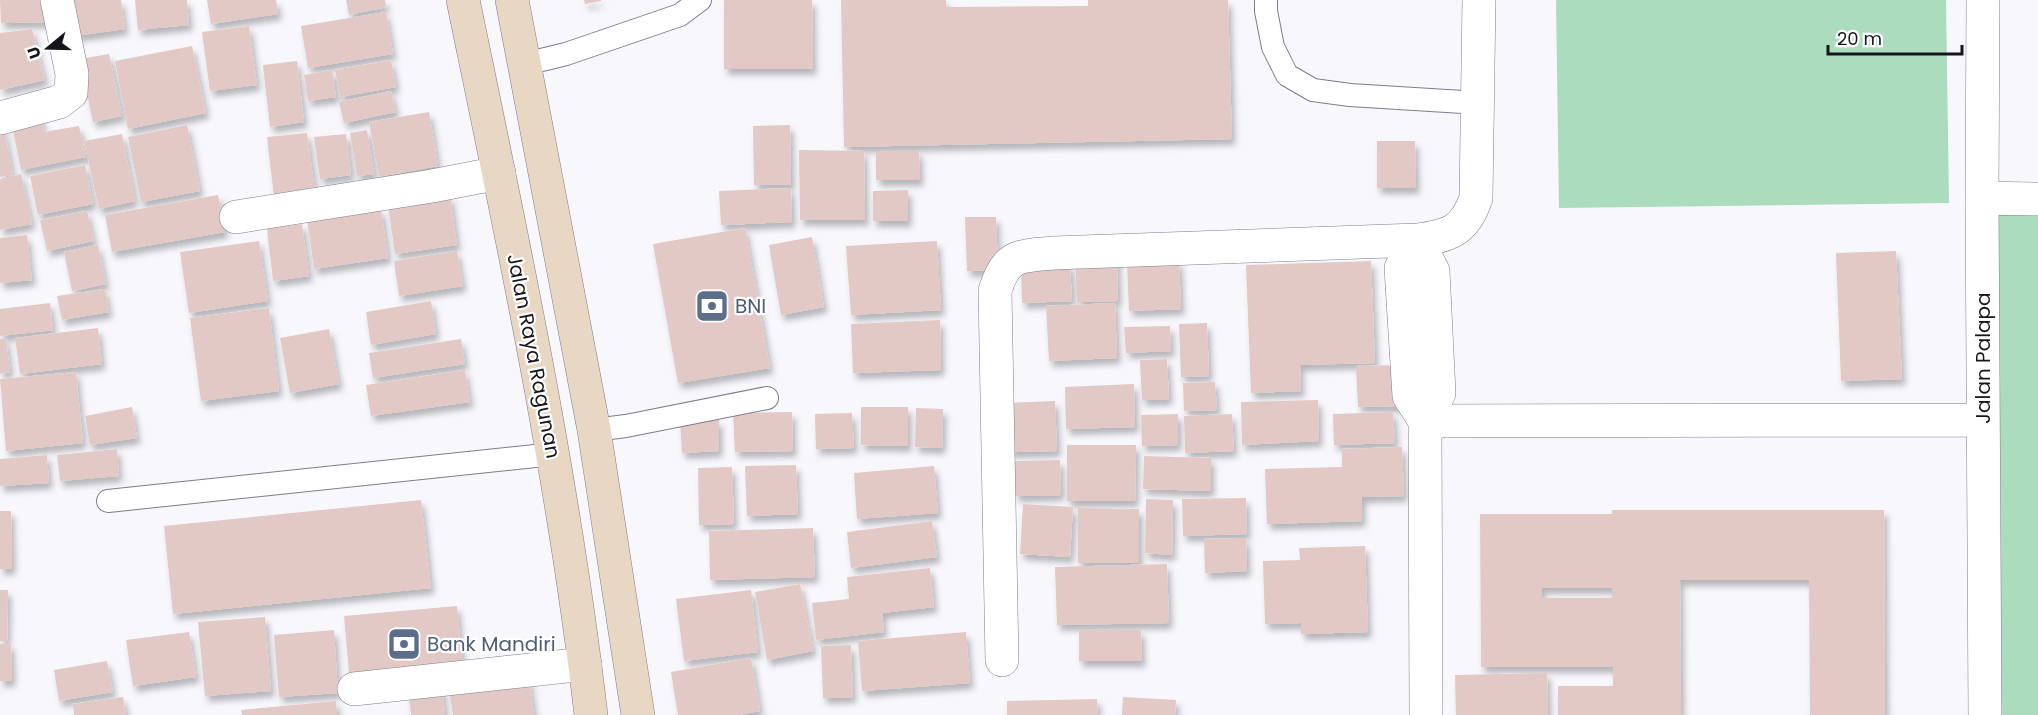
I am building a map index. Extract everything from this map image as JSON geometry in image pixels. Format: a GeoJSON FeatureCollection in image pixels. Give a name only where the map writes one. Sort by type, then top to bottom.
{"type":"FeatureCollection","features":[{"type":"Feature","properties":{"kind":"main road","name":"Jalan Raya Ragunan"},"geometry":{"type":"LineString","coordinates":[[463,0],[554,454],[591,715]]}},
{"type":"Feature","properties":{"kind":"main road"},"geometry":{"type":"LineString","coordinates":[[512,0],[594,430],[638,715]]}},
{"type":"Feature","properties":{"kind":"street"},"geometry":{"type":"LineString","coordinates":[[0,118],[59,102],[71,93],[72,74],[57,0]]}},
{"type":"Feature","properties":{"kind":"street"},"geometry":{"type":"LineString","coordinates":[[1002,660],[995,291],[1000,274],[1009,262],[1023,256],[1417,240],[1441,237],[1459,227],[1471,213],[1476,198],[1479,0]]}},
{"type":"Feature","properties":{"kind":"street","name":"Jalan Palapa"},"geometry":{"type":"LineString","coordinates":[[1983,0],[1984,715]]}},
{"type":"Feature","properties":{"kind":"street"},"geometry":{"type":"LineString","coordinates":[[236,217],[499,173]]}},
{"type":"Feature","properties":{"kind":"street"},"geometry":{"type":"LineString","coordinates":[[1982,198],[2038,199]]}},
{"type":"Feature","properties":{"kind":"street"},"geometry":{"type":"LineString","coordinates":[[1417,240],[1433,271],[1439,393],[1425,421],[1426,715]]}},
{"type":"Feature","properties":{"kind":"street"},"geometry":{"type":"LineString","coordinates":[[1425,421],[1983,420]]}},
{"type":"Feature","properties":{"kind":"street"},"geometry":{"type":"LineString","coordinates":[[354,689],[585,664]]}},
{"type":"Feature","properties":{"kind":"lane"},"geometry":{"type":"LineString","coordinates":[[525,64],[566,54],[680,15],[700,0]]}},
{"type":"Feature","properties":{"kind":"lane"},"geometry":{"type":"LineString","coordinates":[[1266,0],[1273,47],[1287,75],[1313,90],[1350,95],[1479,103]]}},
{"type":"Feature","properties":{"kind":"lane"},"geometry":{"type":"LineString","coordinates":[[594,430],[626,426],[767,398]]}},
{"type":"Feature","properties":{"kind":"lane"},"geometry":{"type":"LineString","coordinates":[[108,501],[554,454]]}},
{"type":"Feature","properties":{"kind":"green space"},"geometry":{"type":"Polygon","coordinates":[[[1556,0],[1946,0],[1949,203],[1559,208],[1556,0]]]}},
{"type":"Feature","properties":{"kind":"green space"},"geometry":{"type":"Polygon","coordinates":[[[1998,209],[2038,209],[2038,715],[1998,715],[1998,209]]]}},
{"type":"Feature","properties":{"kind":"building"},"geometry":{"type":"Polygon","coordinates":[[[0,0],[48,0],[49,22],[1,23],[0,0]]]}},
{"type":"Feature","properties":{"kind":"building"},"geometry":{"type":"Polygon","coordinates":[[[69,0],[121,0],[125,29],[75,36],[69,0]]]}},
{"type":"Feature","properties":{"kind":"building"},"geometry":{"type":"Polygon","coordinates":[[[135,0],[187,0],[189,25],[138,30],[135,0]]]}},
{"type":"Feature","properties":{"kind":"building"},"geometry":{"type":"Polygon","coordinates":[[[207,0],[276,0],[278,14],[211,24],[207,0]]]}},
{"type":"Feature","properties":{"kind":"building"},"geometry":{"type":"Polygon","coordinates":[[[346,0],[385,0],[386,7],[349,15],[346,0]]]}},
{"type":"Feature","properties":{"kind":"building"},"geometry":{"type":"Polygon","coordinates":[[[584,0],[601,0],[601,1],[585,4],[584,0]]]}},
{"type":"Feature","properties":{"kind":"building"},"geometry":{"type":"Polygon","coordinates":[[[724,0],[812,0],[813,69],[724,69],[724,0]]]}},
{"type":"Feature","properties":{"kind":"building"},"geometry":{"type":"Polygon","coordinates":[[[841,0],[946,0],[946,7],[1088,6],[1088,0],[1228,0],[1232,139],[844,147],[841,0]]]}},
{"type":"Feature","properties":{"kind":"building"},"geometry":{"type":"Polygon","coordinates":[[[386,12],[393,54],[308,68],[301,26],[386,12]]]}},
{"type":"Feature","properties":{"kind":"building"},"geometry":{"type":"Polygon","coordinates":[[[249,26],[257,85],[210,91],[202,32],[249,26]]]}},
{"type":"Feature","properties":{"kind":"building"},"geometry":{"type":"Polygon","coordinates":[[[32,29],[45,80],[0,90],[0,33],[32,29]]]}},
{"type":"Feature","properties":{"kind":"building"},"geometry":{"type":"Polygon","coordinates":[[[192,46],[206,113],[128,129],[115,61],[192,46]]]}},
{"type":"Feature","properties":{"kind":"building"},"geometry":{"type":"Polygon","coordinates":[[[109,54],[122,116],[93,122],[80,59],[109,54]]]}},
{"type":"Feature","properties":{"kind":"building"},"geometry":{"type":"Polygon","coordinates":[[[391,60],[396,87],[340,97],[335,70],[391,60]]]}},
{"type":"Feature","properties":{"kind":"building"},"geometry":{"type":"Polygon","coordinates":[[[297,61],[304,122],[270,127],[263,65],[297,61]]]}},
{"type":"Feature","properties":{"kind":"building"},"geometry":{"type":"Polygon","coordinates":[[[332,70],[336,97],[308,101],[304,75],[332,70]]]}},
{"type":"Feature","properties":{"kind":"building"},"geometry":{"type":"Polygon","coordinates":[[[391,91],[396,112],[344,123],[339,102],[391,91]]]}},
{"type":"Feature","properties":{"kind":"building"},"geometry":{"type":"Polygon","coordinates":[[[429,112],[438,166],[379,177],[369,122],[429,112]]]}},
{"type":"Feature","properties":{"kind":"building"},"geometry":{"type":"Polygon","coordinates":[[[40,114],[44,132],[79,126],[86,157],[21,170],[11,120],[40,114]]]}},
{"type":"Feature","properties":{"kind":"building"},"geometry":{"type":"Polygon","coordinates":[[[3,123],[13,175],[0,177],[0,124],[3,123]]]}},
{"type":"Feature","properties":{"kind":"building"},"geometry":{"type":"Polygon","coordinates":[[[187,125],[200,191],[141,202],[128,137],[187,125]]]}},
{"type":"Feature","properties":{"kind":"building"},"geometry":{"type":"Polygon","coordinates":[[[790,125],[791,185],[754,185],[753,126],[790,125]]]}},
{"type":"Feature","properties":{"kind":"building"},"geometry":{"type":"Polygon","coordinates":[[[367,130],[374,174],[357,176],[350,133],[367,130]]]}},
{"type":"Feature","properties":{"kind":"building"},"geometry":{"type":"Polygon","coordinates":[[[307,133],[315,192],[274,196],[267,137],[307,133]]]}},
{"type":"Feature","properties":{"kind":"building"},"geometry":{"type":"Polygon","coordinates":[[[122,134],[135,201],[99,209],[84,141],[122,134]]]}},
{"type":"Feature","properties":{"kind":"building"},"geometry":{"type":"Polygon","coordinates":[[[346,134],[351,175],[320,179],[314,137],[346,134]]]}},
{"type":"Feature","properties":{"kind":"building"},"geometry":{"type":"Polygon","coordinates":[[[1377,141],[1415,141],[1416,188],[1377,188],[1377,141]]]}},
{"type":"Feature","properties":{"kind":"building"},"geometry":{"type":"Polygon","coordinates":[[[799,150],[864,151],[865,220],[800,220],[799,150]]]}},
{"type":"Feature","properties":{"kind":"building"},"geometry":{"type":"Polygon","coordinates":[[[876,151],[919,151],[920,180],[876,180],[876,151]]]}},
{"type":"Feature","properties":{"kind":"building"},"geometry":{"type":"Polygon","coordinates":[[[85,165],[93,204],[38,215],[30,176],[85,165]]]}},
{"type":"Feature","properties":{"kind":"building"},"geometry":{"type":"Polygon","coordinates":[[[21,174],[32,224],[0,230],[0,179],[21,174]]]}},
{"type":"Feature","properties":{"kind":"building"},"geometry":{"type":"Polygon","coordinates":[[[791,188],[792,222],[721,225],[719,191],[791,188]]]}},
{"type":"Feature","properties":{"kind":"building"},"geometry":{"type":"Polygon","coordinates":[[[908,190],[908,221],[873,221],[873,191],[908,190]]]}},
{"type":"Feature","properties":{"kind":"building"},"geometry":{"type":"Polygon","coordinates":[[[218,195],[225,232],[112,252],[105,215],[218,195]]]}},
{"type":"Feature","properties":{"kind":"building"},"geometry":{"type":"Polygon","coordinates":[[[450,195],[457,245],[395,254],[388,206],[450,195]]]}},
{"type":"Feature","properties":{"kind":"building"},"geometry":{"type":"Polygon","coordinates":[[[381,209],[388,258],[314,269],[307,219],[381,209]]]}},
{"type":"Feature","properties":{"kind":"building"},"geometry":{"type":"Polygon","coordinates":[[[87,211],[94,241],[47,251],[40,220],[87,211]]]}},
{"type":"Feature","properties":{"kind":"building"},"geometry":{"type":"Polygon","coordinates":[[[965,217],[996,217],[998,270],[967,271],[965,217]]]}},
{"type":"Feature","properties":{"kind":"building"},"geometry":{"type":"Polygon","coordinates":[[[302,224],[309,276],[273,281],[267,229],[302,224]]]}},
{"type":"Feature","properties":{"kind":"building","name":"BNI"},"geometry":{"type":"Polygon","coordinates":[[[745,228],[770,368],[678,383],[653,244],[745,228]]]}},
{"type":"Feature","properties":{"kind":"building"},"geometry":{"type":"Polygon","coordinates":[[[27,235],[32,280],[0,283],[0,238],[27,235]]]}},
{"type":"Feature","properties":{"kind":"building"},"geometry":{"type":"Polygon","coordinates":[[[812,237],[824,307],[781,315],[769,245],[812,237]]]}},
{"type":"Feature","properties":{"kind":"building"},"geometry":{"type":"Polygon","coordinates":[[[259,241],[268,301],[189,313],[180,252],[259,241]]]}},
{"type":"Feature","properties":{"kind":"building"},"geometry":{"type":"Polygon","coordinates":[[[937,241],[941,310],[851,315],[846,246],[937,241]]]}},
{"type":"Feature","properties":{"kind":"building"},"geometry":{"type":"Polygon","coordinates":[[[98,245],[106,284],[72,291],[64,252],[98,245]]]}},
{"type":"Feature","properties":{"kind":"building"},"geometry":{"type":"Polygon","coordinates":[[[457,251],[463,286],[399,296],[394,261],[457,251]]]}},
{"type":"Feature","properties":{"kind":"building"},"geometry":{"type":"Polygon","coordinates":[[[1896,251],[1902,379],[1841,381],[1836,253],[1896,251]]]}},
{"type":"Feature","properties":{"kind":"building"},"geometry":{"type":"Polygon","coordinates":[[[1117,255],[1118,301],[1077,302],[1075,257],[1117,255]]]}},
{"type":"Feature","properties":{"kind":"building"},"geometry":{"type":"Polygon","coordinates":[[[1179,261],[1181,309],[1129,311],[1127,263],[1179,261]]]}},
{"type":"Feature","properties":{"kind":"building"},"geometry":{"type":"Polygon","coordinates":[[[1371,261],[1375,363],[1300,365],[1301,391],[1251,393],[1246,265],[1371,261]]]}},
{"type":"Feature","properties":{"kind":"building"},"geometry":{"type":"Polygon","coordinates":[[[1070,264],[1072,301],[1022,303],[1021,266],[1070,264]]]}},
{"type":"Feature","properties":{"kind":"building"},"geometry":{"type":"Polygon","coordinates":[[[105,289],[109,312],[62,320],[57,296],[105,289]]]}},
{"type":"Feature","properties":{"kind":"building"},"geometry":{"type":"Polygon","coordinates":[[[431,301],[436,334],[371,345],[366,312],[431,301]]]}},
{"type":"Feature","properties":{"kind":"building"},"geometry":{"type":"Polygon","coordinates":[[[50,303],[53,330],[0,336],[0,309],[50,303]]]}},
{"type":"Feature","properties":{"kind":"building"},"geometry":{"type":"Polygon","coordinates":[[[1115,303],[1117,358],[1049,361],[1046,306],[1115,303]]]}},
{"type":"Feature","properties":{"kind":"building"},"geometry":{"type":"Polygon","coordinates":[[[269,308],[279,391],[201,401],[190,318],[269,308]]]}},
{"type":"Feature","properties":{"kind":"building"},"geometry":{"type":"Polygon","coordinates":[[[940,320],[941,370],[853,373],[851,324],[940,320]]]}},
{"type":"Feature","properties":{"kind":"building"},"geometry":{"type":"Polygon","coordinates":[[[1207,323],[1209,376],[1181,377],[1179,324],[1207,323]]]}},
{"type":"Feature","properties":{"kind":"building"},"geometry":{"type":"Polygon","coordinates":[[[1170,326],[1171,351],[1126,353],[1124,327],[1170,326]]]}},
{"type":"Feature","properties":{"kind":"building"},"geometry":{"type":"Polygon","coordinates":[[[98,328],[102,364],[20,374],[15,338],[98,328]]]}},
{"type":"Feature","properties":{"kind":"building"},"geometry":{"type":"Polygon","coordinates":[[[329,329],[339,384],[290,393],[280,338],[329,329]]]}},
{"type":"Feature","properties":{"kind":"building"},"geometry":{"type":"Polygon","coordinates":[[[0,339],[6,339],[10,372],[0,374],[0,339]]]}},
{"type":"Feature","properties":{"kind":"building"},"geometry":{"type":"Polygon","coordinates":[[[461,339],[465,364],[373,378],[369,353],[461,339]]]}},
{"type":"Feature","properties":{"kind":"building"},"geometry":{"type":"Polygon","coordinates":[[[1167,359],[1169,399],[1142,400],[1140,360],[1167,359]]]}},
{"type":"Feature","properties":{"kind":"building"},"geometry":{"type":"Polygon","coordinates":[[[1398,365],[1400,406],[1358,407],[1356,366],[1398,365]]]}},
{"type":"Feature","properties":{"kind":"building"},"geometry":{"type":"Polygon","coordinates":[[[465,370],[470,402],[371,416],[366,385],[465,370]]]}},
{"type":"Feature","properties":{"kind":"building"},"geometry":{"type":"Polygon","coordinates":[[[76,372],[83,443],[6,451],[0,379],[76,372]]]}},
{"type":"Feature","properties":{"kind":"building"},"geometry":{"type":"Polygon","coordinates":[[[1215,382],[1217,410],[1184,411],[1183,383],[1215,382]]]}},
{"type":"Feature","properties":{"kind":"building"},"geometry":{"type":"Polygon","coordinates":[[[1134,384],[1135,427],[1066,429],[1065,387],[1134,384]]]}},
{"type":"Feature","properties":{"kind":"building"},"geometry":{"type":"Polygon","coordinates":[[[1318,400],[1319,441],[1242,445],[1241,402],[1318,400]]]}},
{"type":"Feature","properties":{"kind":"building"},"geometry":{"type":"Polygon","coordinates":[[[1055,401],[1057,451],[1009,452],[1007,403],[1055,401]]]}},
{"type":"Feature","properties":{"kind":"building"},"geometry":{"type":"Polygon","coordinates":[[[132,407],[137,438],[90,445],[85,416],[132,407]]]}},
{"type":"Feature","properties":{"kind":"building"},"geometry":{"type":"Polygon","coordinates":[[[861,407],[908,407],[908,446],[861,445],[861,407]]]}},
{"type":"Feature","properties":{"kind":"building"},"geometry":{"type":"Polygon","coordinates":[[[916,408],[943,409],[942,448],[915,447],[916,408]]]}},
{"type":"Feature","properties":{"kind":"building"},"geometry":{"type":"Polygon","coordinates":[[[792,412],[793,451],[735,452],[733,413],[792,412]]]}},
{"type":"Feature","properties":{"kind":"building"},"geometry":{"type":"Polygon","coordinates":[[[1393,412],[1395,443],[1334,445],[1333,414],[1393,412]]]}},
{"type":"Feature","properties":{"kind":"building"},"geometry":{"type":"Polygon","coordinates":[[[852,413],[854,448],[816,449],[815,414],[852,413]]]}},
{"type":"Feature","properties":{"kind":"building"},"geometry":{"type":"Polygon","coordinates":[[[1178,414],[1178,445],[1142,446],[1141,415],[1178,414]]]}},
{"type":"Feature","properties":{"kind":"building"},"geometry":{"type":"Polygon","coordinates":[[[1232,414],[1234,451],[1185,453],[1184,416],[1232,414]]]}},
{"type":"Feature","properties":{"kind":"building"},"geometry":{"type":"Polygon","coordinates":[[[719,420],[719,451],[682,453],[680,421],[719,420]]]}},
{"type":"Feature","properties":{"kind":"building"},"geometry":{"type":"Polygon","coordinates":[[[1067,445],[1136,445],[1135,501],[1067,501],[1067,445]]]}},
{"type":"Feature","properties":{"kind":"building"},"geometry":{"type":"Polygon","coordinates":[[[1402,447],[1404,496],[1362,497],[1362,521],[1267,524],[1265,469],[1342,467],[1342,449],[1402,447]]]}},
{"type":"Feature","properties":{"kind":"building"},"geometry":{"type":"Polygon","coordinates":[[[117,449],[119,476],[60,481],[57,455],[117,449]]]}},
{"type":"Feature","properties":{"kind":"building"},"geometry":{"type":"Polygon","coordinates":[[[47,455],[49,483],[0,486],[0,459],[47,455]]]}},
{"type":"Feature","properties":{"kind":"building"},"geometry":{"type":"Polygon","coordinates":[[[1144,456],[1211,458],[1211,491],[1143,489],[1144,456]]]}},
{"type":"Feature","properties":{"kind":"building"},"geometry":{"type":"Polygon","coordinates":[[[1060,460],[1061,495],[1015,496],[1014,461],[1060,460]]]}},
{"type":"Feature","properties":{"kind":"building"},"geometry":{"type":"Polygon","coordinates":[[[796,465],[798,514],[747,516],[745,466],[796,465]]]}},
{"type":"Feature","properties":{"kind":"building"},"geometry":{"type":"Polygon","coordinates":[[[934,466],[938,513],[857,519],[854,473],[934,466]]]}},
{"type":"Feature","properties":{"kind":"building"},"geometry":{"type":"Polygon","coordinates":[[[732,467],[734,524],[699,525],[698,468],[732,467]]]}},
{"type":"Feature","properties":{"kind":"building"},"geometry":{"type":"Polygon","coordinates":[[[1246,498],[1247,534],[1183,536],[1182,499],[1246,498]]]}},
{"type":"Feature","properties":{"kind":"building"},"geometry":{"type":"Polygon","coordinates":[[[1146,499],[1173,500],[1172,555],[1145,553],[1146,499]]]}},
{"type":"Feature","properties":{"kind":"building"},"geometry":{"type":"Polygon","coordinates":[[[421,500],[431,588],[173,614],[164,526],[421,500]]]}},
{"type":"Feature","properties":{"kind":"building"},"geometry":{"type":"Polygon","coordinates":[[[1023,504],[1073,507],[1070,557],[1020,554],[1023,504]]]}},
{"type":"Feature","properties":{"kind":"building"},"geometry":{"type":"Polygon","coordinates":[[[1078,508],[1139,509],[1139,563],[1078,563],[1078,508]]]}},
{"type":"Feature","properties":{"kind":"building"},"geometry":{"type":"Polygon","coordinates":[[[1612,510],[1884,510],[1885,715],[1810,715],[1809,580],[1680,580],[1681,715],[1558,715],[1558,686],[1613,686],[1613,667],[1481,667],[1480,514],[1612,514],[1612,510]],[[1541,588],[1542,598],[1612,598],[1612,588],[1541,588]]]}},
{"type":"Feature","properties":{"kind":"building"},"geometry":{"type":"Polygon","coordinates":[[[0,511],[11,511],[12,569],[0,569],[0,511]]]}},
{"type":"Feature","properties":{"kind":"building"},"geometry":{"type":"Polygon","coordinates":[[[932,521],[937,557],[851,568],[847,532],[932,521]]]}},
{"type":"Feature","properties":{"kind":"building"},"geometry":{"type":"Polygon","coordinates":[[[813,528],[815,577],[710,580],[709,531],[813,528]]]}},
{"type":"Feature","properties":{"kind":"building"},"geometry":{"type":"Polygon","coordinates":[[[1246,538],[1247,571],[1205,573],[1204,539],[1246,538]]]}},
{"type":"Feature","properties":{"kind":"building"},"geometry":{"type":"Polygon","coordinates":[[[1365,546],[1368,632],[1301,634],[1301,623],[1265,624],[1263,561],[1300,560],[1299,548],[1365,546]]]}},
{"type":"Feature","properties":{"kind":"building"},"geometry":{"type":"Polygon","coordinates":[[[1167,564],[1169,623],[1057,625],[1055,567],[1167,564]]]}},
{"type":"Feature","properties":{"kind":"building"},"geometry":{"type":"Polygon","coordinates":[[[930,568],[934,607],[882,613],[884,632],[816,640],[812,603],[849,599],[847,577],[930,568]]]}},
{"type":"Feature","properties":{"kind":"building"},"geometry":{"type":"Polygon","coordinates":[[[800,584],[813,651],[767,660],[755,592],[800,584]]]}},
{"type":"Feature","properties":{"kind":"building"},"geometry":{"type":"Polygon","coordinates":[[[0,590],[8,590],[7,641],[0,641],[0,590]]]}},
{"type":"Feature","properties":{"kind":"building"},"geometry":{"type":"Polygon","coordinates":[[[751,590],[758,652],[684,661],[676,599],[751,590]]]}},
{"type":"Feature","properties":{"kind":"building","name":"Bank Mandiri"},"geometry":{"type":"Polygon","coordinates":[[[457,606],[463,673],[350,683],[344,616],[457,606]]]}},
{"type":"Feature","properties":{"kind":"building"},"geometry":{"type":"Polygon","coordinates":[[[265,617],[271,691],[205,696],[198,622],[265,617]]]}},
{"type":"Feature","properties":{"kind":"building"},"geometry":{"type":"Polygon","coordinates":[[[334,630],[338,693],[279,697],[274,635],[334,630]]]}},
{"type":"Feature","properties":{"kind":"building"},"geometry":{"type":"Polygon","coordinates":[[[1079,630],[1141,630],[1142,661],[1079,661],[1079,630]]]}},
{"type":"Feature","properties":{"kind":"building"},"geometry":{"type":"Polygon","coordinates":[[[189,632],[196,677],[133,686],[126,640],[189,632]]]}},
{"type":"Feature","properties":{"kind":"building"},"geometry":{"type":"Polygon","coordinates":[[[966,632],[970,683],[862,691],[858,641],[966,632]]]}},
{"type":"Feature","properties":{"kind":"building"},"geometry":{"type":"Polygon","coordinates":[[[0,644],[11,644],[12,681],[0,681],[0,644]]]}},
{"type":"Feature","properties":{"kind":"building"},"geometry":{"type":"Polygon","coordinates":[[[851,645],[853,697],[823,698],[821,646],[851,645]]]}},
{"type":"Feature","properties":{"kind":"building"},"geometry":{"type":"Polygon","coordinates":[[[751,658],[760,711],[738,715],[678,715],[671,672],[751,658]]]}},
{"type":"Feature","properties":{"kind":"building"},"geometry":{"type":"Polygon","coordinates":[[[107,661],[113,692],[59,701],[54,670],[107,661]]]}},
{"type":"Feature","properties":{"kind":"building"},"geometry":{"type":"Polygon","coordinates":[[[1547,673],[1548,715],[1456,715],[1455,675],[1547,673]]]}},
{"type":"Feature","properties":{"kind":"building"},"geometry":{"type":"Polygon","coordinates":[[[529,678],[534,715],[453,715],[449,690],[529,678]]]}},
{"type":"Feature","properties":{"kind":"building"},"geometry":{"type":"Polygon","coordinates":[[[442,685],[445,715],[411,715],[408,689],[442,685]]]}},
{"type":"Feature","properties":{"kind":"building"},"geometry":{"type":"Polygon","coordinates":[[[123,697],[126,715],[74,715],[73,704],[123,697]]]}},
{"type":"Feature","properties":{"kind":"building"},"geometry":{"type":"Polygon","coordinates":[[[1123,697],[1176,700],[1175,715],[1122,715],[1123,697]]]}},
{"type":"Feature","properties":{"kind":"building"},"geometry":{"type":"Polygon","coordinates":[[[1097,699],[1098,715],[1007,715],[1007,701],[1097,699]]]}},
{"type":"Feature","properties":{"kind":"building"},"geometry":{"type":"Polygon","coordinates":[[[336,701],[337,715],[242,715],[241,710],[336,701]]]}},
{"type":"Feature","properties":{"kind":"place","name":"BNI"},"geometry":{"type":"Point","coordinates":[712,306]}},
{"type":"Feature","properties":{"kind":"place","name":"Bank Mandiri"},"geometry":{"type":"Point","coordinates":[404,644]}}]}
